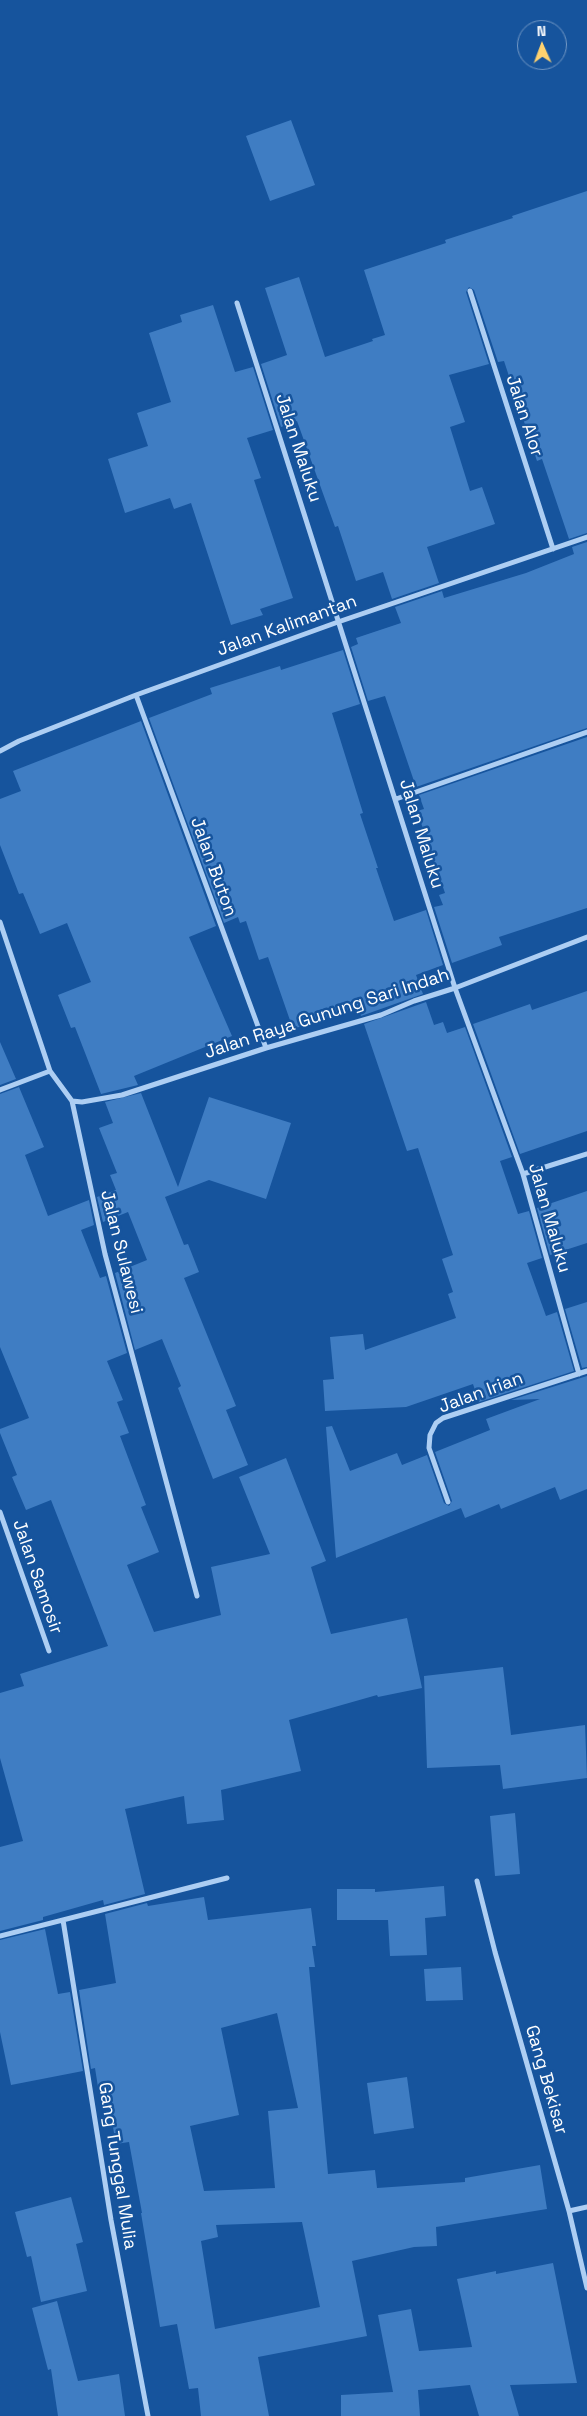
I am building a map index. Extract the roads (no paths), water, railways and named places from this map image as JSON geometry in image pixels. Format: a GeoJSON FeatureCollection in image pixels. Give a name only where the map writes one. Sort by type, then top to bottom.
{"type":"FeatureCollection","features":[{"type":"Feature","properties":{"kind":"street","name":"Jalan Alor"},"geometry":{"type":"LineString","coordinates":[[470,291],[553,548]]}},
{"type":"Feature","properties":{"kind":"street","name":"Jalan Maluku"},"geometry":{"type":"LineString","coordinates":[[237,303],[455,988],[523,1174],[579,1374]]}},
{"type":"Feature","properties":{"kind":"street","name":"Jalan Kalimantan"},"geometry":{"type":"LineString","coordinates":[[0,751],[136,695],[338,622],[587,537]]}},
{"type":"Feature","properties":{"kind":"street","name":"Jalan Buton"},"geometry":{"type":"LineString","coordinates":[[136,695],[266,1048]]}},
{"type":"Feature","properties":{"kind":"street"},"geometry":{"type":"LineString","coordinates":[[396,799],[587,732]]}},
{"type":"Feature","properties":{"kind":"street","name":"Jalan Sulawesi"},"geometry":{"type":"LineString","coordinates":[[0,922],[50,1071],[72,1101],[105,1254],[196,1596]]}},
{"type":"Feature","properties":{"kind":"street","name":"Jalan Raya Gunung Sari Indah"},"geometry":{"type":"LineString","coordinates":[[72,1101],[82,1102],[122,1095],[266,1048],[381,1015],[587,937]]}},
{"type":"Feature","properties":{"kind":"street"},"geometry":{"type":"LineString","coordinates":[[0,1090],[50,1071]]}},
{"type":"Feature","properties":{"kind":"street"},"geometry":{"type":"LineString","coordinates":[[523,1174],[587,1154]]}},
{"type":"Feature","properties":{"kind":"street","name":"Jalan Irian"},"geometry":{"type":"LineString","coordinates":[[448,1502],[429,1448],[430,1435],[436,1424],[443,1418],[587,1371]]}},
{"type":"Feature","properties":{"kind":"street","name":"Jalan Samosir"},"geometry":{"type":"LineString","coordinates":[[0,1512],[49,1651]]}},
{"type":"Feature","properties":{"kind":"street"},"geometry":{"type":"LineString","coordinates":[[0,1936],[227,1878]]}},
{"type":"Feature","properties":{"kind":"street","name":"Gang Bekisar"},"geometry":{"type":"LineString","coordinates":[[477,1881],[495,1952],[569,2211],[587,2288]]}},
{"type":"Feature","properties":{"kind":"street","name":"Gang Tunggal Mulia"},"geometry":{"type":"LineString","coordinates":[[63,1920],[111,2220],[148,2416]]}},
{"type":"Feature","properties":{"kind":"street"},"geometry":{"type":"LineString","coordinates":[[569,2211],[587,2207]]}}]}
